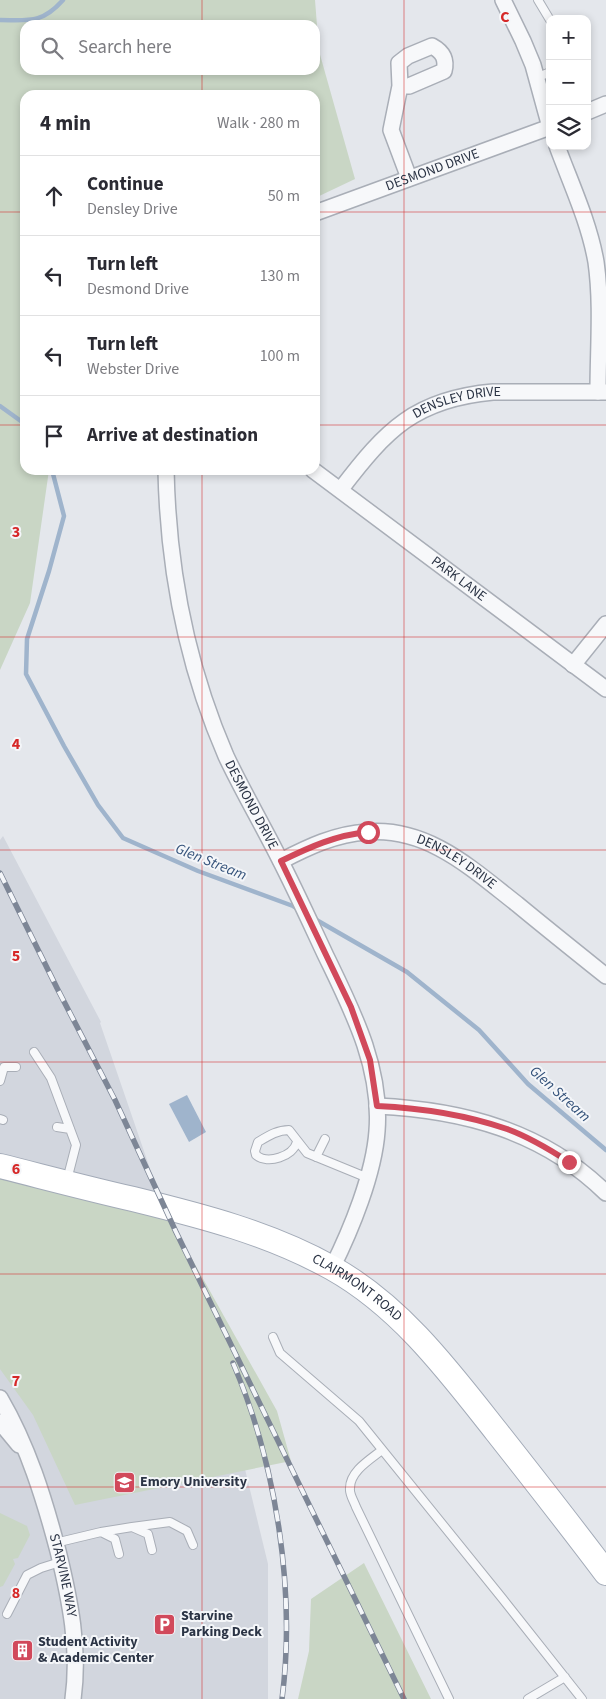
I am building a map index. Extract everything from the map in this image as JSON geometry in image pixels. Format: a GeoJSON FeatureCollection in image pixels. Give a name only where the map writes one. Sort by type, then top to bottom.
{"type":"FeatureCollection","features":[{"type":"Feature","properties":{"kind":"main road","name":"CLAIRMONT ROAD"},"geometry":{"type":"LineString","coordinates":[[0,1166],[196,1214],[238,1227],[270,1239],[332,1268],[348,1278],[389,1309],[435,1355],[606,1573]]}},
{"type":"Feature","properties":{"kind":"street"},"geometry":{"type":"LineString","coordinates":[[503,0],[523,41],[543,75],[547,105]]}},
{"type":"Feature","properties":{"kind":"street"},"geometry":{"type":"LineString","coordinates":[[400,86],[391,130],[408,178]]}},
{"type":"Feature","properties":{"kind":"street"},"geometry":{"type":"LineString","coordinates":[[591,110],[606,104]]}},
{"type":"Feature","properties":{"kind":"street","name":"DESMOND DRIVE"},"geometry":{"type":"LineString","coordinates":[[320,212],[546,128]]}},
{"type":"Feature","properties":{"kind":"street"},"geometry":{"type":"LineString","coordinates":[[559,150],[583,214],[595,260],[598,280],[602,392]]}},
{"type":"Feature","properties":{"kind":"street","name":"DENSLEY DRIVE"},"geometry":{"type":"LineString","coordinates":[[341,489],[364,459],[388,434],[414,414],[445,400],[477,393],[493,392],[602,392]]}},
{"type":"Feature","properties":{"kind":"street","name":"DESMOND DRIVE"},"geometry":{"type":"LineString","coordinates":[[166,475],[166,502],[174,576],[195,668],[227,756],[281,861],[354,1015],[370,1060],[377,1106],[377,1132],[368,1178],[342,1249],[332,1268]]}},
{"type":"Feature","properties":{"kind":"street","name":"PARK LANE"},"geometry":{"type":"LineString","coordinates":[[320,475],[606,689]]}},
{"type":"Feature","properties":{"kind":"street"},"geometry":{"type":"LineString","coordinates":[[573,664],[606,624]]}},
{"type":"Feature","properties":{"kind":"street","name":"DENSLEY DRIVE"},"geometry":{"type":"LineString","coordinates":[[281,861],[325,840],[355,833],[385,832],[412,836],[424,840],[463,861],[606,976]]}},
{"type":"Feature","properties":{"kind":"street"},"geometry":{"type":"LineString","coordinates":[[377,1106],[434,1112],[475,1120],[508,1130],[542,1145],[569,1162],[606,1193]]}},
{"type":"Feature","properties":{"kind":"street","name":"STARVINE WAY"},"geometry":{"type":"LineString","coordinates":[[0,1398],[15,1424],[39,1484],[60,1562],[74,1640],[76,1666],[73,1699]]}},
{"type":"Feature","properties":{"kind":"street","name":"STARVINE WAY"},"geometry":{"type":"LineString","coordinates":[[0,1422],[28,1456]]}},
{"type":"Feature","properties":{"kind":"lane"},"geometry":{"type":"LineString","coordinates":[[538,0],[547,15]]}},
{"type":"Feature","properties":{"kind":"lane"},"geometry":{"type":"LineString","coordinates":[[34,1052],[51,1078],[76,1145],[66,1183]]}},
{"type":"Feature","properties":{"kind":"lane"},"geometry":{"type":"LineString","coordinates":[[0,1081],[4,1067],[16,1067]]}},
{"type":"Feature","properties":{"kind":"lane"},"geometry":{"type":"LineString","coordinates":[[57,1127],[70,1129]]}},
{"type":"Feature","properties":{"kind":"lane"},"geometry":{"type":"LineString","coordinates":[[297,1142],[296,1147],[289,1152],[271,1160],[259,1158],[255,1151],[258,1142],[282,1130],[289,1130],[307,1153],[368,1178]]}},
{"type":"Feature","properties":{"kind":"lane"},"geometry":{"type":"LineString","coordinates":[[316,1157],[325,1139]]}},
{"type":"Feature","properties":{"kind":"lane"},"geometry":{"type":"LineString","coordinates":[[273,1337],[280,1353],[359,1421],[582,1699]]}},
{"type":"Feature","properties":{"kind":"lane"},"geometry":{"type":"LineString","coordinates":[[382,1450],[365,1463],[353,1476],[349,1488],[356,1507],[449,1699]]}},
{"type":"Feature","properties":{"kind":"lane"},"geometry":{"type":"LineString","coordinates":[[55,1543],[101,1532],[170,1522],[187,1531],[192,1545]]}},
{"type":"Feature","properties":{"kind":"lane"},"geometry":{"type":"LineString","coordinates":[[132,1527],[148,1534],[152,1550]]}},
{"type":"Feature","properties":{"kind":"lane"},"geometry":{"type":"LineString","coordinates":[[101,1532],[115,1539],[119,1554]]}},
{"type":"Feature","properties":{"kind":"lane"},"geometry":{"type":"LineString","coordinates":[[7,1614],[27,1575],[60,1562]]}},
{"type":"Feature","properties":{"kind":"lane"},"geometry":{"type":"LineString","coordinates":[[528,1699],[565,1677]]}},
{"type":"Feature","properties":{"kind":"shaded area","name":"Emory University"},"geometry":{"type":"Polygon","coordinates":[[[3,836],[101,1022],[225,1387],[268,1564],[268,1699],[0,1699],[0,840],[3,836]]]}},
{"type":"Feature","properties":{"kind":"green space"},"geometry":{"type":"Polygon","coordinates":[[[0,0],[315,0],[317,20],[20,20],[20,75],[320,75],[320,55],[355,179],[320,196],[320,90],[20,90],[20,475],[48,475],[30,603],[0,670],[0,0]]]}},
{"type":"Feature","properties":{"kind":"green space"},"geometry":{"type":"Polygon","coordinates":[[[0,1167],[163,1207],[277,1411],[291,1461],[75,1505],[33,1415],[0,1369],[0,1167]]]}},
{"type":"Feature","properties":{"kind":"green space"},"geometry":{"type":"Polygon","coordinates":[[[0,1513],[27,1526],[30,1535],[18,1558],[13,1559],[15,1564],[3,1586],[0,1587],[0,1513]]]}},
{"type":"Feature","properties":{"kind":"green space"},"geometry":{"type":"Polygon","coordinates":[[[364,1563],[431,1699],[298,1699],[309,1651],[311,1599],[364,1563]]]}},
{"type":"Feature","properties":{"kind":"water"},"geometry":{"type":"Polygon","coordinates":[[[187,1095],[206,1132],[189,1142],[169,1104],[187,1095]]]}},
{"type":"Feature","properties":{"kind":"waterway"},"geometry":{"type":"LineString","coordinates":[[0,20],[27,20],[41,17],[63,0]]}},
{"type":"Feature","properties":{"kind":"waterway","name":"Glen Stream"},"geometry":{"type":"LineString","coordinates":[[0,406],[20,420]]}},
{"type":"Feature","properties":{"kind":"waterway","name":"Glen Stream"},"geometry":{"type":"LineString","coordinates":[[53,475],[64,516],[27,639],[26,674],[64,746],[98,805],[123,838],[198,871],[300,910]]}},
{"type":"Feature","properties":{"kind":"waterway","name":"Glen Stream"},"geometry":{"type":"LineString","coordinates":[[313,918],[407,972],[479,1030],[528,1084],[606,1150]]}},
{"type":"Feature","properties":{"kind":"railway"},"geometry":{"type":"LineString","coordinates":[[0,873],[115,1100],[176,1232],[404,1699]]}},
{"type":"Feature","properties":{"kind":"railway"},"geometry":{"type":"LineString","coordinates":[[233,1363],[261,1442],[279,1528],[286,1615],[286,1658],[282,1699]]}},
{"type":"Feature","properties":{"kind":"place","name":"Emory University"},"geometry":{"type":"Point","coordinates":[124,1482]}},
{"type":"Feature","properties":{"kind":"place","name":"Starvine Parking Deck"},"geometry":{"type":"Point","coordinates":[165,1624]}},
{"type":"Feature","properties":{"kind":"place","name":"Student Activity & Academic Center"},"geometry":{"type":"Point","coordinates":[22,1650]}},
{"type":"Feature","properties":{"kind":"route"},"geometry":{"type":"LineString","coordinates":[[368,832],[325,840],[281,861],[364,1038],[370,1060],[377,1106],[434,1112],[475,1120],[508,1130],[542,1145],[569,1162]]}}]}
